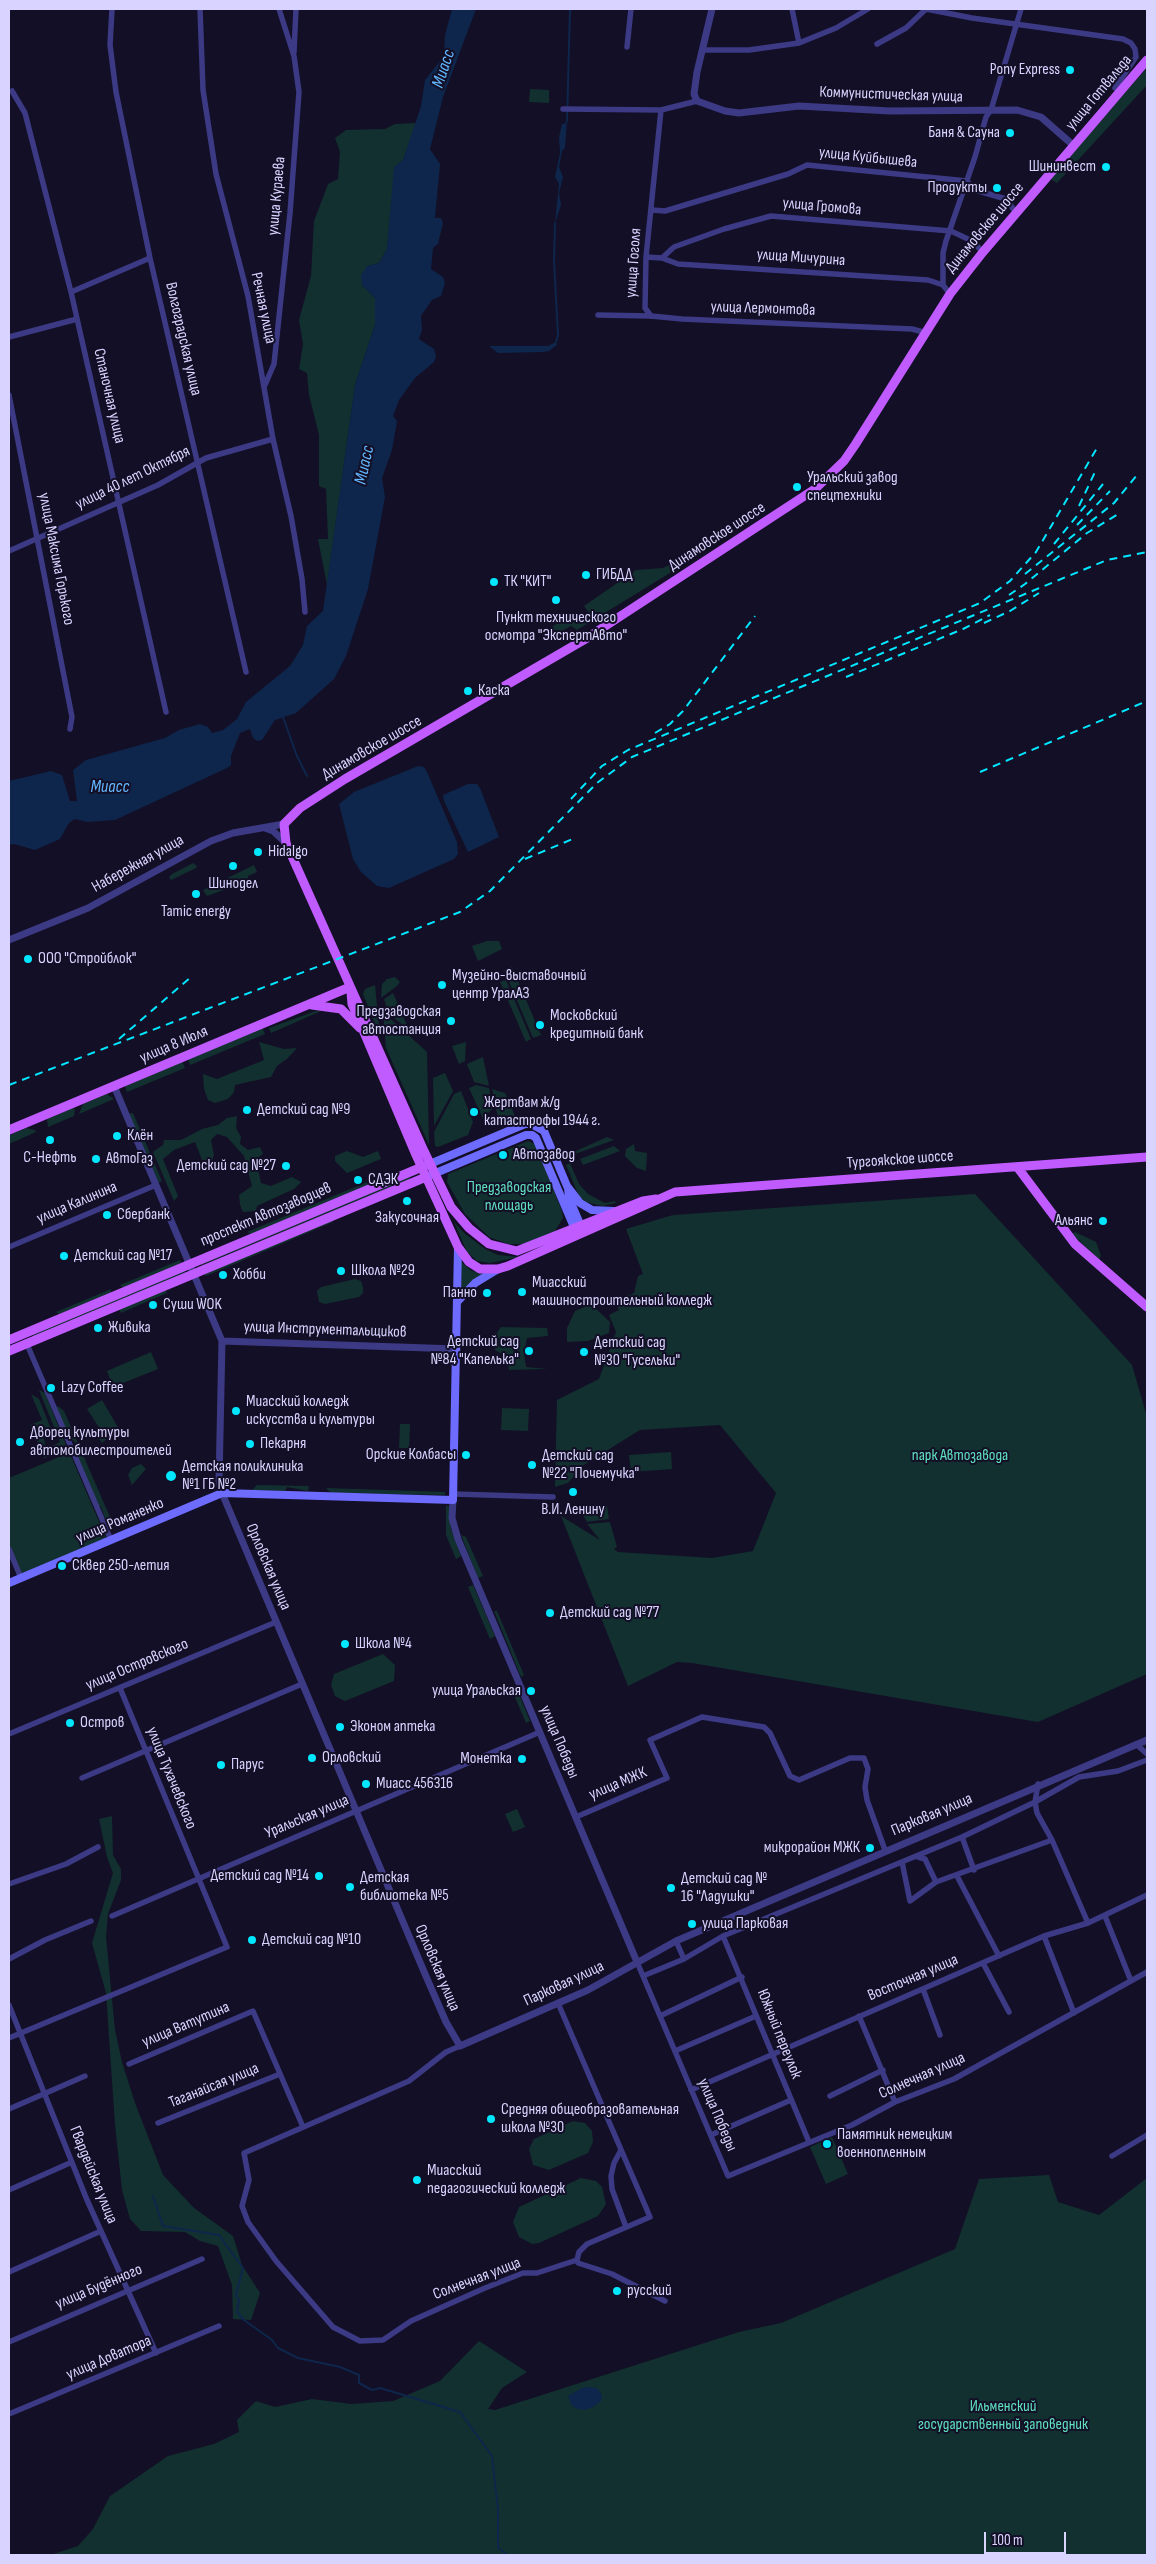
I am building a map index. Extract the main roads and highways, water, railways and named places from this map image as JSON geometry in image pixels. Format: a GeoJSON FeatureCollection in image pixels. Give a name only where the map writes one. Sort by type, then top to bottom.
{"type":"FeatureCollection","features":[{"type":"Feature","properties":{"kind":"main road","name":"улица Готвальда"},"geometry":{"type":"LineString","coordinates":[[1074,146],[1147,60]]}},
{"type":"Feature","properties":{"kind":"main road","name":"Динамовское шоссе"},"geometry":{"type":"LineString","coordinates":[[350,987],[286,843],[284,824],[300,808],[345,779],[587,638],[815,489],[844,461],[950,294],[983,252],[1074,146]]}},
{"type":"Feature","properties":{"kind":"main road","name":"улица 8 Июля"},"geometry":{"type":"LineString","coordinates":[[9,1130],[350,987]]}},
{"type":"Feature","properties":{"kind":"main road"},"geometry":{"type":"LineString","coordinates":[[350,987],[352,1004],[426,1166],[461,1220],[479,1237],[500,1248],[517,1251],[579,1231]]}},
{"type":"Feature","properties":{"kind":"main road"},"geometry":{"type":"LineString","coordinates":[[350,987],[359,1001],[424,1151],[426,1166]]}},
{"type":"Feature","properties":{"kind":"main road"},"geometry":{"type":"LineString","coordinates":[[307,1005],[341,1009],[365,1034]]}},
{"type":"Feature","properties":{"kind":"main road","name":"проспект Автозаводцев"},"geometry":{"type":"LineString","coordinates":[[9,1340],[525,1124],[536,1125],[544,1131],[568,1186]]}},
{"type":"Feature","properties":{"kind":"main road","name":"проспект Автозаводцев"},"geometry":{"type":"LineString","coordinates":[[9,1351],[524,1136],[532,1135],[536,1138],[579,1231]]}},
{"type":"Feature","properties":{"kind":"main road","name":"Тургоякское шоссе"},"geometry":{"type":"LineString","coordinates":[[579,1231],[643,1201],[656,1199],[675,1192],[1147,1157]]}},
{"type":"Feature","properties":{"kind":"main road"},"geometry":{"type":"LineString","coordinates":[[1018,1168],[1075,1244],[1147,1307]]}},
{"type":"Feature","properties":{"kind":"main road"},"geometry":{"type":"LineString","coordinates":[[431,1175],[458,1247],[469,1262],[480,1269],[498,1269]]}},
{"type":"Feature","properties":{"kind":"main road"},"geometry":{"type":"LineString","coordinates":[[568,1186],[580,1203],[592,1210],[606,1212],[621,1210]]}},
{"type":"Feature","properties":{"kind":"main road"},"geometry":{"type":"LineString","coordinates":[[568,1186],[569,1198],[579,1231]]}},
{"type":"Feature","properties":{"kind":"main road","name":"Тургоякское шоссе"},"geometry":{"type":"LineString","coordinates":[[579,1231],[646,1207],[656,1199]]}},
{"type":"Feature","properties":{"kind":"main road"},"geometry":{"type":"LineString","coordinates":[[458,1301],[475,1283],[498,1269],[579,1231]]}},
{"type":"Feature","properties":{"kind":"main road","name":"улица Победы"},"geometry":{"type":"LineString","coordinates":[[453,1497],[458,1247]]}},
{"type":"Feature","properties":{"kind":"main road","name":"улица Романенко"},"geometry":{"type":"LineString","coordinates":[[9,1583],[222,1493],[453,1497]]}},
{"type":"Feature","properties":{"kind":"water","name":"Миасс"},"geometry":{"type":"Polygon","coordinates":[[[452,9],[476,9],[443,97],[430,149],[440,164],[435,218],[441,218],[443,223],[438,244],[433,248],[431,269],[443,277],[445,283],[441,296],[432,300],[421,316],[422,330],[419,339],[434,349],[436,356],[434,362],[415,378],[399,400],[393,416],[397,421],[392,450],[382,478],[385,497],[368,589],[346,656],[334,679],[296,713],[275,720],[262,740],[257,741],[253,738],[250,729],[240,733],[231,756],[231,765],[227,768],[115,820],[88,822],[75,819],[69,823],[60,839],[35,850],[14,844],[9,845],[9,781],[51,771],[62,775],[70,801],[77,801],[73,770],[86,760],[165,738],[179,730],[200,724],[208,727],[212,733],[223,730],[237,719],[246,702],[290,666],[303,645],[307,626],[323,611],[355,385],[375,325],[375,298],[362,285],[361,275],[367,266],[379,263],[387,249],[394,167],[403,160],[421,106],[425,80],[444,56],[445,35],[452,9]]]}},
{"type":"Feature","properties":{"kind":"water"},"geometry":{"type":"Polygon","coordinates":[[[567,121],[565,148],[562,151],[559,167],[563,177],[559,193],[561,205],[555,223],[559,184],[555,177],[560,153],[559,137],[562,124],[567,121]]]}},
{"type":"Feature","properties":{"kind":"water"},"geometry":{"type":"Polygon","coordinates":[[[556,342],[557,345],[549,351],[543,352],[498,353],[489,346],[548,346],[556,342]]]}},
{"type":"Feature","properties":{"kind":"water"},"geometry":{"type":"Polygon","coordinates":[[[418,766],[424,767],[427,772],[457,842],[458,854],[454,859],[389,888],[377,886],[361,872],[353,859],[339,804],[354,792],[418,766]]]}},
{"type":"Feature","properties":{"kind":"water"},"geometry":{"type":"Polygon","coordinates":[[[468,784],[477,784],[480,788],[499,837],[468,852],[443,795],[468,784]]]}},
{"type":"Feature","properties":{"kind":"water"},"geometry":{"type":"Polygon","coordinates":[[[584,2387],[597,2388],[602,2395],[601,2401],[585,2410],[572,2406],[568,2396],[584,2387]]]}},
{"type":"Feature","properties":{"kind":"waterway"},"geometry":{"type":"LineString","coordinates":[[567,121],[570,9]]}},
{"type":"Feature","properties":{"kind":"waterway"},"geometry":{"type":"LineString","coordinates":[[555,223],[554,261],[558,335],[556,342]]}},
{"type":"Feature","properties":{"kind":"waterway"},"geometry":{"type":"LineString","coordinates":[[283,717],[297,756],[307,776]]}},
{"type":"Feature","properties":{"kind":"waterway"},"geometry":{"type":"LineString","coordinates":[[153,2196],[163,2226],[219,2235],[243,2268],[236,2295],[239,2300],[237,2312],[244,2320],[272,2340],[278,2348],[298,2358],[340,2367],[359,2375],[359,2383],[372,2390],[380,2388],[460,2412],[492,2456],[498,2510],[498,2548],[508,2555]]}},
{"type":"Feature","properties":{"kind":"railway"},"geometry":{"type":"LineString","coordinates":[[571,799],[602,766],[628,750],[980,603],[1010,581],[1036,552],[1097,448]]}},
{"type":"Feature","properties":{"kind":"railway"},"geometry":{"type":"LineString","coordinates":[[1079,506],[1095,472]]}},
{"type":"Feature","properties":{"kind":"railway"},"geometry":{"type":"LineString","coordinates":[[1025,574],[1114,503],[1137,475]]}},
{"type":"Feature","properties":{"kind":"railway"},"geometry":{"type":"LineString","coordinates":[[1054,544],[1103,484]]}},
{"type":"Feature","properties":{"kind":"railway"},"geometry":{"type":"LineString","coordinates":[[1077,525],[1110,491]]}},
{"type":"Feature","properties":{"kind":"railway"},"geometry":{"type":"LineString","coordinates":[[1009,595],[1087,533],[1120,513]]}},
{"type":"Feature","properties":{"kind":"railway"},"geometry":{"type":"LineString","coordinates":[[9,1085],[460,912],[490,891],[597,783],[632,757],[1107,560],[1147,552]]}},
{"type":"Feature","properties":{"kind":"railway"},"geometry":{"type":"LineString","coordinates":[[984,623],[1010,611],[1039,593]]}},
{"type":"Feature","properties":{"kind":"railway"},"geometry":{"type":"LineString","coordinates":[[846,677],[963,629],[990,615]]}},
{"type":"Feature","properties":{"kind":"railway"},"geometry":{"type":"LineString","coordinates":[[655,733],[670,724],[683,711],[755,616]]}},
{"type":"Feature","properties":{"kind":"railway"},"geometry":{"type":"LineString","coordinates":[[980,772],[1147,701]]}},
{"type":"Feature","properties":{"kind":"railway"},"geometry":{"type":"LineString","coordinates":[[525,859],[575,838]]}},
{"type":"Feature","properties":{"kind":"railway"},"geometry":{"type":"LineString","coordinates":[[119,1039],[191,977]]}},
{"type":"Feature","properties":{"kind":"place","name":"Pony Express"},"geometry":{"type":"Point","coordinates":[1070,70]}},
{"type":"Feature","properties":{"kind":"place","name":"Баня & Сауна"},"geometry":{"type":"Point","coordinates":[1010,133]}},
{"type":"Feature","properties":{"kind":"place","name":"Шининвест"},"geometry":{"type":"Point","coordinates":[1106,167]}},
{"type":"Feature","properties":{"kind":"place","name":"Продукты"},"geometry":{"type":"Point","coordinates":[997,188]}},
{"type":"Feature","properties":{"kind":"place","name":"Уральский завод спецтехники"},"geometry":{"type":"Point","coordinates":[797,487]}},
{"type":"Feature","properties":{"kind":"place","name":"ГИБДД"},"geometry":{"type":"Point","coordinates":[586,575]}},
{"type":"Feature","properties":{"kind":"place","name":"ТК \"КИТ\""},"geometry":{"type":"Point","coordinates":[494,582]}},
{"type":"Feature","properties":{"kind":"place","name":"Пункт технического осмотра \"ЭкспертАвто\""},"geometry":{"type":"Point","coordinates":[556,600]}},
{"type":"Feature","properties":{"kind":"place","name":"Каска"},"geometry":{"type":"Point","coordinates":[468,691]}},
{"type":"Feature","properties":{"kind":"place","name":"Hidalgo"},"geometry":{"type":"Point","coordinates":[258,852]}},
{"type":"Feature","properties":{"kind":"place","name":"Шинодел"},"geometry":{"type":"Point","coordinates":[233,866]}},
{"type":"Feature","properties":{"kind":"place","name":"Tamic energy"},"geometry":{"type":"Point","coordinates":[196,894]}},
{"type":"Feature","properties":{"kind":"place","name":"ООО \"Стройблок\""},"geometry":{"type":"Point","coordinates":[28,959]}},
{"type":"Feature","properties":{"kind":"place","name":"Музейно-выставочный центр УралАЗ"},"geometry":{"type":"Point","coordinates":[442,985]}},
{"type":"Feature","properties":{"kind":"place","name":"Предзаводская автостанция"},"geometry":{"type":"Point","coordinates":[451,1021]}},
{"type":"Feature","properties":{"kind":"place","name":"Московский кредитный банк"},"geometry":{"type":"Point","coordinates":[540,1025]}},
{"type":"Feature","properties":{"kind":"place","name":"Детский сад №9"},"geometry":{"type":"Point","coordinates":[247,1110]}},
{"type":"Feature","properties":{"kind":"place","name":"Жертвам ж/д катастрофы 1944 г."},"geometry":{"type":"Point","coordinates":[474,1112]}},
{"type":"Feature","properties":{"kind":"place","name":"Клён"},"geometry":{"type":"Point","coordinates":[117,1136]}},
{"type":"Feature","properties":{"kind":"place","name":"С-Нефть"},"geometry":{"type":"Point","coordinates":[50,1140]}},
{"type":"Feature","properties":{"kind":"place","name":"Автозавод"},"geometry":{"type":"Point","coordinates":[503,1155]}},
{"type":"Feature","properties":{"kind":"place","name":"АвтоГаз"},"geometry":{"type":"Point","coordinates":[96,1159]}},
{"type":"Feature","properties":{"kind":"place","name":"Детский сад №27"},"geometry":{"type":"Point","coordinates":[286,1166]}},
{"type":"Feature","properties":{"kind":"place","name":"СДЭК"},"geometry":{"type":"Point","coordinates":[358,1180]}},
{"type":"Feature","properties":{"kind":"place","name":"Закусочная"},"geometry":{"type":"Point","coordinates":[407,1201]}},
{"type":"Feature","properties":{"kind":"place","name":"Сбербанк"},"geometry":{"type":"Point","coordinates":[107,1215]}},
{"type":"Feature","properties":{"kind":"place","name":"Альянс"},"geometry":{"type":"Point","coordinates":[1103,1221]}},
{"type":"Feature","properties":{"kind":"place","name":"Детский сад №17"},"geometry":{"type":"Point","coordinates":[64,1256]}},
{"type":"Feature","properties":{"kind":"place","name":"Школа №29"},"geometry":{"type":"Point","coordinates":[341,1271]}},
{"type":"Feature","properties":{"kind":"place","name":"Хобби"},"geometry":{"type":"Point","coordinates":[223,1275]}},
{"type":"Feature","properties":{"kind":"place","name":"Миасский машиностроительный колледж"},"geometry":{"type":"Point","coordinates":[522,1292]}},
{"type":"Feature","properties":{"kind":"place","name":"Панно"},"geometry":{"type":"Point","coordinates":[487,1293]}},
{"type":"Feature","properties":{"kind":"place","name":"Суши WOK"},"geometry":{"type":"Point","coordinates":[153,1305]}},
{"type":"Feature","properties":{"kind":"place","name":"Живика"},"geometry":{"type":"Point","coordinates":[98,1328]}},
{"type":"Feature","properties":{"kind":"place","name":"Детский сад №84 \"Капелька\""},"geometry":{"type":"Point","coordinates":[529,1351]}},
{"type":"Feature","properties":{"kind":"place","name":"Детский сад №30 \"Гусельки\""},"geometry":{"type":"Point","coordinates":[584,1352]}},
{"type":"Feature","properties":{"kind":"place","name":"Lazy Coffee"},"geometry":{"type":"Point","coordinates":[51,1388]}},
{"type":"Feature","properties":{"kind":"place","name":"Миасский колледж искусства и культуры"},"geometry":{"type":"Point","coordinates":[236,1411]}},
{"type":"Feature","properties":{"kind":"place","name":"Дворец культуры автомобилестроителей"},"geometry":{"type":"Point","coordinates":[20,1442]}},
{"type":"Feature","properties":{"kind":"place","name":"Пекарня"},"geometry":{"type":"Point","coordinates":[250,1444]}},
{"type":"Feature","properties":{"kind":"place","name":"Орские Колбасы"},"geometry":{"type":"Point","coordinates":[466,1455]}},
{"type":"Feature","properties":{"kind":"place","name":"Детский сад №22 \"Почемучка\""},"geometry":{"type":"Point","coordinates":[532,1465]}},
{"type":"Feature","properties":{"kind":"place","name":"Детская поликлиника №1 ГБ №2"},"geometry":{"type":"Point","coordinates":[171,1476]}},
{"type":"Feature","properties":{"kind":"place","name":"В.И. Ленину"},"geometry":{"type":"Point","coordinates":[573,1492]}},
{"type":"Feature","properties":{"kind":"place","name":"Сквер 250-летия"},"geometry":{"type":"Point","coordinates":[62,1566]}},
{"type":"Feature","properties":{"kind":"place","name":"Детский сад №77"},"geometry":{"type":"Point","coordinates":[550,1613]}},
{"type":"Feature","properties":{"kind":"place","name":"Школа №4"},"geometry":{"type":"Point","coordinates":[345,1644]}},
{"type":"Feature","properties":{"kind":"place","name":"улица Уральская"},"geometry":{"type":"Point","coordinates":[531,1691]}},
{"type":"Feature","properties":{"kind":"place","name":"Остров"},"geometry":{"type":"Point","coordinates":[70,1723]}},
{"type":"Feature","properties":{"kind":"place","name":"Эконом аптека"},"geometry":{"type":"Point","coordinates":[340,1727]}},
{"type":"Feature","properties":{"kind":"place","name":"Орловский"},"geometry":{"type":"Point","coordinates":[312,1758]}},
{"type":"Feature","properties":{"kind":"place","name":"Монетка"},"geometry":{"type":"Point","coordinates":[522,1759]}},
{"type":"Feature","properties":{"kind":"place","name":"Парус"},"geometry":{"type":"Point","coordinates":[221,1765]}},
{"type":"Feature","properties":{"kind":"place","name":"Миасс 456316"},"geometry":{"type":"Point","coordinates":[366,1784]}},
{"type":"Feature","properties":{"kind":"place","name":"микрорайон МЖК"},"geometry":{"type":"Point","coordinates":[870,1848]}},
{"type":"Feature","properties":{"kind":"place","name":"Детский сад №14"},"geometry":{"type":"Point","coordinates":[319,1876]}},
{"type":"Feature","properties":{"kind":"place","name":"Детская библиотека №5"},"geometry":{"type":"Point","coordinates":[350,1887]}},
{"type":"Feature","properties":{"kind":"place","name":"Детский сад № 16 \"Ладушки\""},"geometry":{"type":"Point","coordinates":[671,1888]}},
{"type":"Feature","properties":{"kind":"place","name":"улица Парковая"},"geometry":{"type":"Point","coordinates":[692,1924]}},
{"type":"Feature","properties":{"kind":"place","name":"Детский сад №10"},"geometry":{"type":"Point","coordinates":[252,1940]}},
{"type":"Feature","properties":{"kind":"place","name":"Средняя общеобразовательная школа №30"},"geometry":{"type":"Point","coordinates":[491,2119]}},
{"type":"Feature","properties":{"kind":"place","name":"Памятник немецким военнопленным"},"geometry":{"type":"Point","coordinates":[827,2144]}},
{"type":"Feature","properties":{"kind":"place","name":"Миасский педагогический колледж"},"geometry":{"type":"Point","coordinates":[417,2180]}},
{"type":"Feature","properties":{"kind":"place","name":"русский"},"geometry":{"type":"Point","coordinates":[617,2291]}},
{"type":"Feature","properties":{"kind":"park label","name":"Предзаводская площадь"},"geometry":{"type":"Point","coordinates":[509,1197]}},
{"type":"Feature","properties":{"kind":"park label","name":"парк Автозавода"},"geometry":{"type":"Point","coordinates":[960,1456]}},
{"type":"Feature","properties":{"kind":"park label","name":"Ильменский государственный заповедник"},"geometry":{"type":"Point","coordinates":[1003,2416]}}]}
